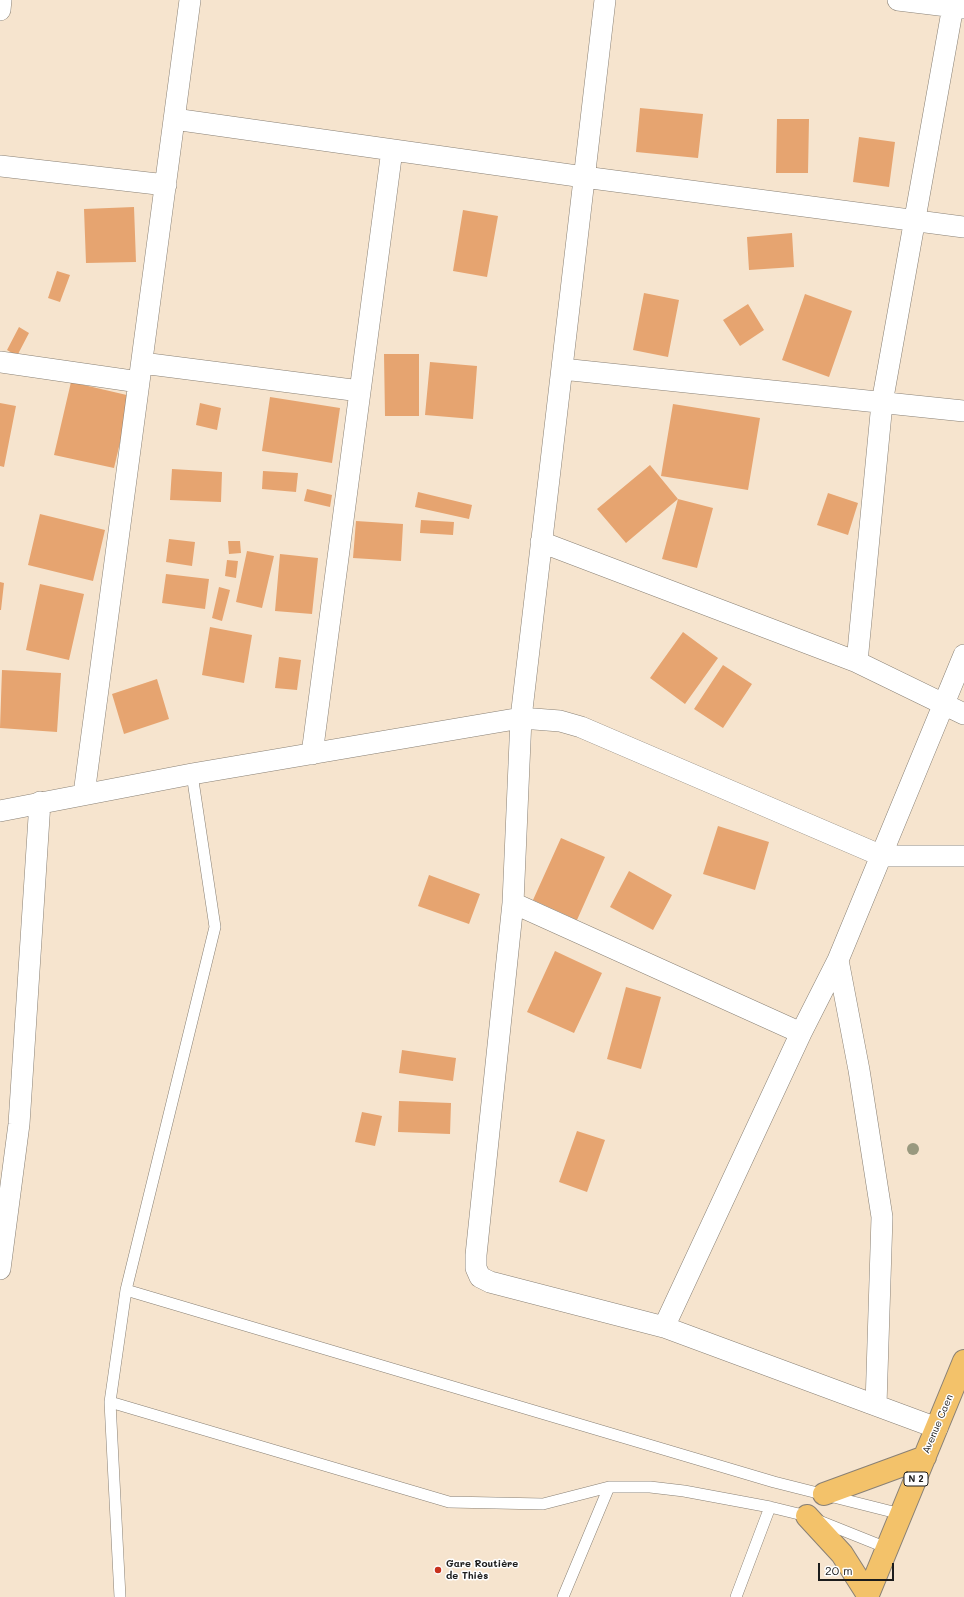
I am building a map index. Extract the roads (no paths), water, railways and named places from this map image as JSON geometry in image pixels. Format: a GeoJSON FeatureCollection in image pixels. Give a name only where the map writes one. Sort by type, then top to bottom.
{"type":"FeatureCollection","features":[{"type":"Feature","properties":{"kind":"highway","name":"Avenue Caen"},"geometry":{"type":"LineString","coordinates":[[868,1596],[964,1361]]}},
{"type":"Feature","properties":{"kind":"highway"},"geometry":{"type":"LineString","coordinates":[[824,1494],[925,1457]]}},
{"type":"Feature","properties":{"kind":"highway"},"geometry":{"type":"LineString","coordinates":[[808,1516],[842,1554],[868,1596]]}},
{"type":"Feature","properties":{"kind":"street"},"geometry":{"type":"LineString","coordinates":[[0,10],[1,0]]}},
{"type":"Feature","properties":{"kind":"street"},"geometry":{"type":"LineString","coordinates":[[84,794],[190,0]]}},
{"type":"Feature","properties":{"kind":"street"},"geometry":{"type":"LineString","coordinates":[[605,0],[521,718],[513,903],[476,1255],[476,1268],[480,1276],[490,1282],[664,1327],[937,1428]]}},
{"type":"Feature","properties":{"kind":"street"},"geometry":{"type":"LineString","coordinates":[[857,662],[882,403],[958,7],[898,0]]}},
{"type":"Feature","properties":{"kind":"street"},"geometry":{"type":"LineString","coordinates":[[174,119],[584,177],[964,227]]}},
{"type":"Feature","properties":{"kind":"street"},"geometry":{"type":"LineString","coordinates":[[312,754],[392,150]]}},
{"type":"Feature","properties":{"kind":"street"},"geometry":{"type":"LineString","coordinates":[[0,166],[166,185]]}},
{"type":"Feature","properties":{"kind":"street"},"geometry":{"type":"LineString","coordinates":[[0,362],[360,391]]}},
{"type":"Feature","properties":{"kind":"street"},"geometry":{"type":"LineString","coordinates":[[562,369],[964,411]]}},
{"type":"Feature","properties":{"kind":"street"},"geometry":{"type":"LineString","coordinates":[[541,542],[857,662],[964,714]]}},
{"type":"Feature","properties":{"kind":"street"},"geometry":{"type":"LineString","coordinates":[[664,1327],[801,1033],[838,960],[964,655]]}},
{"type":"Feature","properties":{"kind":"street"},"geometry":{"type":"LineString","coordinates":[[0,810],[192,774],[521,718],[560,721],[581,727],[882,856],[964,856]]}},
{"type":"Feature","properties":{"kind":"street"},"geometry":{"type":"LineString","coordinates":[[0,1268],[19,1124],[40,802]]}},
{"type":"Feature","properties":{"kind":"street"},"geometry":{"type":"LineString","coordinates":[[513,903],[801,1033]]}},
{"type":"Feature","properties":{"kind":"street"},"geometry":{"type":"LineString","coordinates":[[838,960],[859,1070],[882,1217],[876,1406]]}},
{"type":"Feature","properties":{"kind":"lane"},"geometry":{"type":"LineString","coordinates":[[120,1597],[110,1402],[126,1290],[215,927],[192,774]]}},
{"type":"Feature","properties":{"kind":"lane"},"geometry":{"type":"LineString","coordinates":[[126,1290],[767,1479],[901,1514]]}},
{"type":"Feature","properties":{"kind":"lane"},"geometry":{"type":"LineString","coordinates":[[110,1402],[449,1502],[543,1504],[609,1487],[650,1487],[684,1491],[770,1507],[808,1516],[887,1548]]}},
{"type":"Feature","properties":{"kind":"lane"},"geometry":{"type":"LineString","coordinates":[[563,1597],[609,1487]]}},
{"type":"Feature","properties":{"kind":"lane"},"geometry":{"type":"LineString","coordinates":[[736,1597],[770,1507]]}},
{"type":"Feature","properties":{"kind":"place","name":"Gare Routière de Thiès"},"geometry":{"type":"Point","coordinates":[438,1570]}}]}
